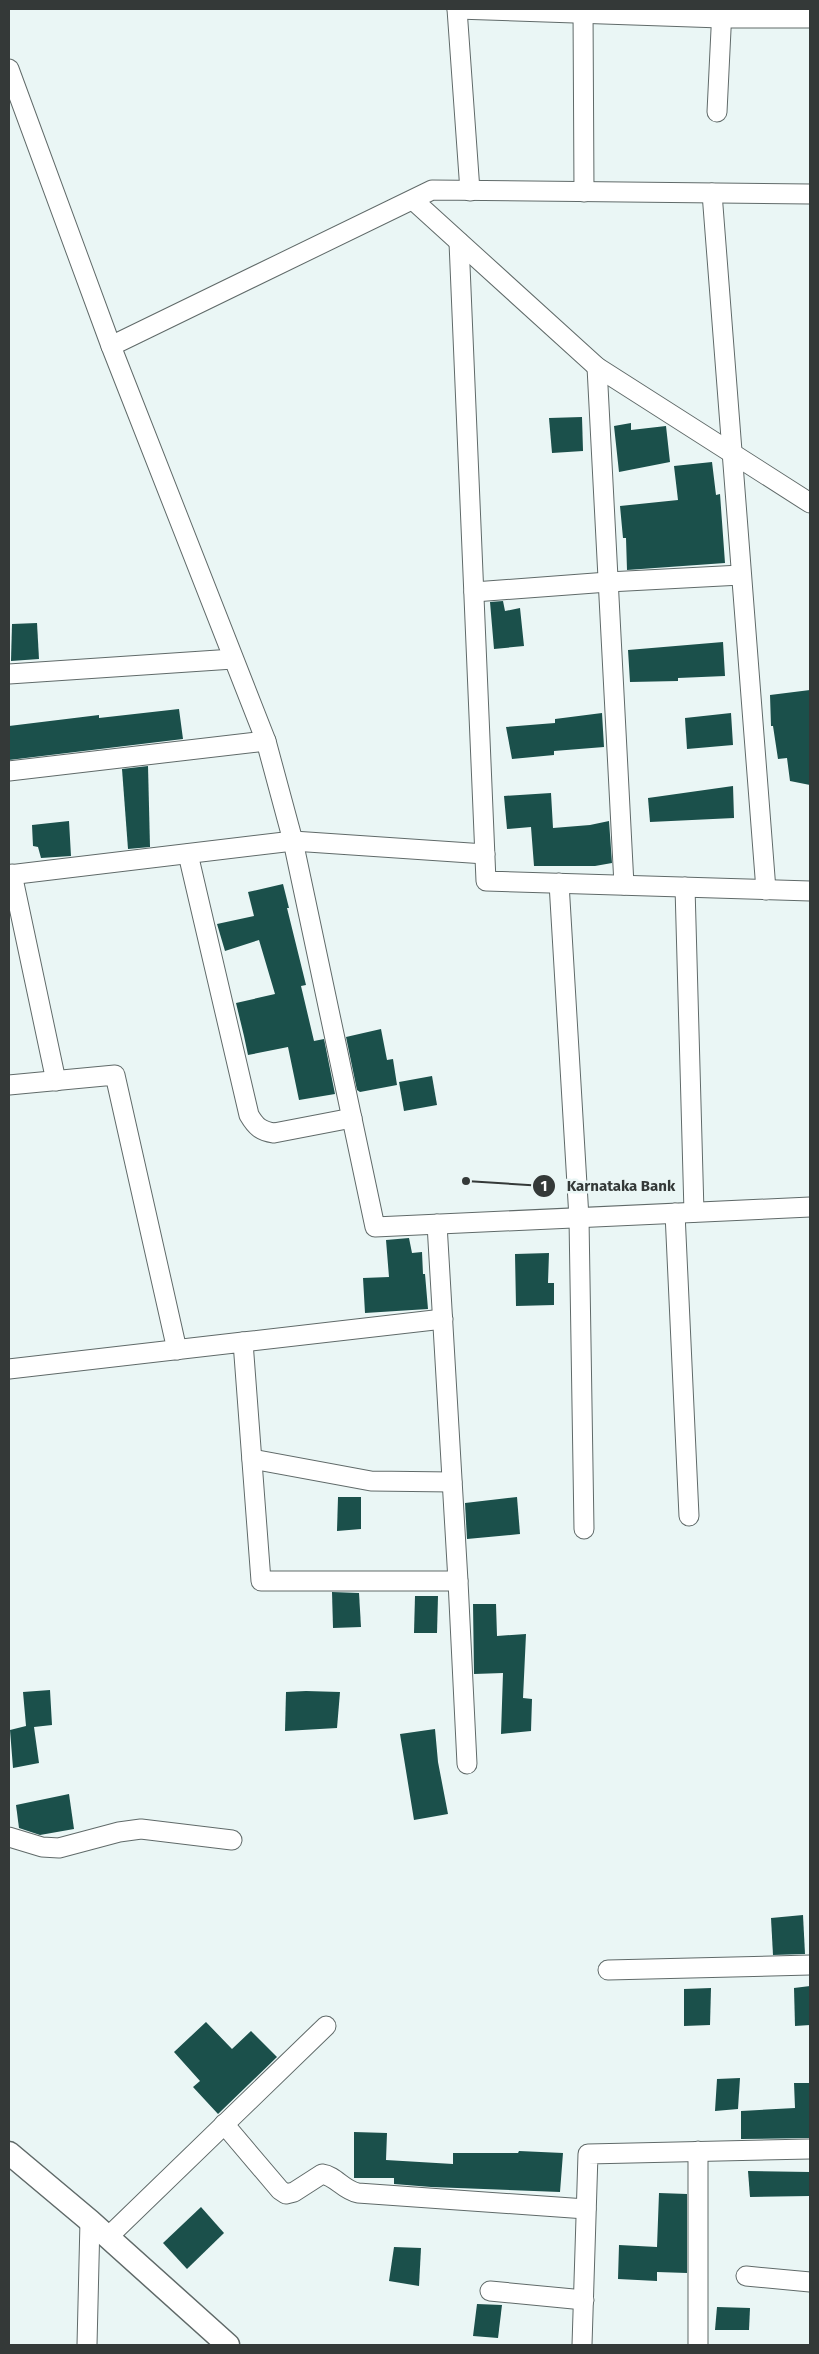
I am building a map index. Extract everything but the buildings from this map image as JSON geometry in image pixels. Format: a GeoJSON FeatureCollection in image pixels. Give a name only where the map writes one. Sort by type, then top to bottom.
{"type":"FeatureCollection","features":[{"type":"Feature","properties":{"kind":"street"},"geometry":{"type":"LineString","coordinates":[[470,191],[457,9],[722,13],[810,18]]}},
{"type":"Feature","properties":{"kind":"street"},"geometry":{"type":"LineString","coordinates":[[583,11],[584,192]]}},
{"type":"Feature","properties":{"kind":"street"},"geometry":{"type":"LineString","coordinates":[[717,112],[722,13]]}},
{"type":"Feature","properties":{"kind":"street"},"geometry":{"type":"LineString","coordinates":[[9,69],[111,346],[233,659],[254,706],[266,741],[293,841],[375,1227],[810,1207]]}},
{"type":"Feature","properties":{"kind":"street"},"geometry":{"type":"LineString","coordinates":[[111,346],[432,190],[810,194]]}},
{"type":"Feature","properties":{"kind":"street"},"geometry":{"type":"LineString","coordinates":[[712,192],[766,890]]}},
{"type":"Feature","properties":{"kind":"street"},"geometry":{"type":"LineString","coordinates":[[413,200],[597,367],[732,455],[810,503]]}},
{"type":"Feature","properties":{"kind":"street"},"geometry":{"type":"LineString","coordinates":[[459,242],[486,882],[810,891]]}},
{"type":"Feature","properties":{"kind":"street"},"geometry":{"type":"LineString","coordinates":[[597,367],[624,886]]}},
{"type":"Feature","properties":{"kind":"street"},"geometry":{"type":"LineString","coordinates":[[474,592],[741,575]]}},
{"type":"Feature","properties":{"kind":"street"},"geometry":{"type":"LineString","coordinates":[[9,674],[233,659]]}},
{"type":"Feature","properties":{"kind":"street"},"geometry":{"type":"LineString","coordinates":[[9,772],[266,741]]}},
{"type":"Feature","properties":{"kind":"street"},"geometry":{"type":"LineString","coordinates":[[56,1081],[10,875],[293,841],[485,854]]}},
{"type":"Feature","properties":{"kind":"street"},"geometry":{"type":"LineString","coordinates":[[188,854],[249,1115],[255,1126],[264,1131],[274,1132],[352,1118]]}},
{"type":"Feature","properties":{"kind":"street"},"geometry":{"type":"LineString","coordinates":[[559,883],[579,1218],[584,1529]]}},
{"type":"Feature","properties":{"kind":"street"},"geometry":{"type":"LineString","coordinates":[[685,887],[694,1212]]}},
{"type":"Feature","properties":{"kind":"street"},"geometry":{"type":"LineString","coordinates":[[9,1085],[115,1075],[177,1350]]}},
{"type":"Feature","properties":{"kind":"street"},"geometry":{"type":"LineString","coordinates":[[675,1213],[689,1516]]}},
{"type":"Feature","properties":{"kind":"street"},"geometry":{"type":"LineString","coordinates":[[437,1224],[467,1764]]}},
{"type":"Feature","properties":{"kind":"street"},"geometry":{"type":"LineString","coordinates":[[9,1369],[443,1319]]}},
{"type":"Feature","properties":{"kind":"street"},"geometry":{"type":"LineString","coordinates":[[243,1342],[262,1581],[458,1581]]}},
{"type":"Feature","properties":{"kind":"street"},"geometry":{"type":"LineString","coordinates":[[252,1459],[365,1480],[452,1482]]}},
{"type":"Feature","properties":{"kind":"street"},"geometry":{"type":"LineString","coordinates":[[9,1836],[42,1847],[59,1848],[119,1832],[141,1830],[232,1840]]}},
{"type":"Feature","properties":{"kind":"street"},"geometry":{"type":"LineString","coordinates":[[608,1970],[810,1965]]}},
{"type":"Feature","properties":{"kind":"street"},"geometry":{"type":"LineString","coordinates":[[108,2237],[326,2026]]}},
{"type":"Feature","properties":{"kind":"street"},"geometry":{"type":"LineString","coordinates":[[224,2124],[280,2190],[286,2194],[294,2192],[322,2174],[331,2176],[348,2191],[358,2194],[586,2209]]}},
{"type":"Feature","properties":{"kind":"street"},"geometry":{"type":"LineString","coordinates":[[582,2345],[588,2154],[810,2149]]}},
{"type":"Feature","properties":{"kind":"street"},"geometry":{"type":"LineString","coordinates":[[698,2151],[698,2345]]}},
{"type":"Feature","properties":{"kind":"street"},"geometry":{"type":"LineString","coordinates":[[9,2153],[90,2221],[228,2345]]}},
{"type":"Feature","properties":{"kind":"street"},"geometry":{"type":"LineString","coordinates":[[87,2345],[90,2221]]}},
{"type":"Feature","properties":{"kind":"street"},"geometry":{"type":"LineString","coordinates":[[746,2276],[810,2282]]}},
{"type":"Feature","properties":{"kind":"street"},"geometry":{"type":"LineString","coordinates":[[490,2291],[584,2300]]}},
{"type":"Feature","properties":{"kind":"place","name":"Karnataka Bank"},"geometry":{"type":"Point","coordinates":[466,1181]}}]}
